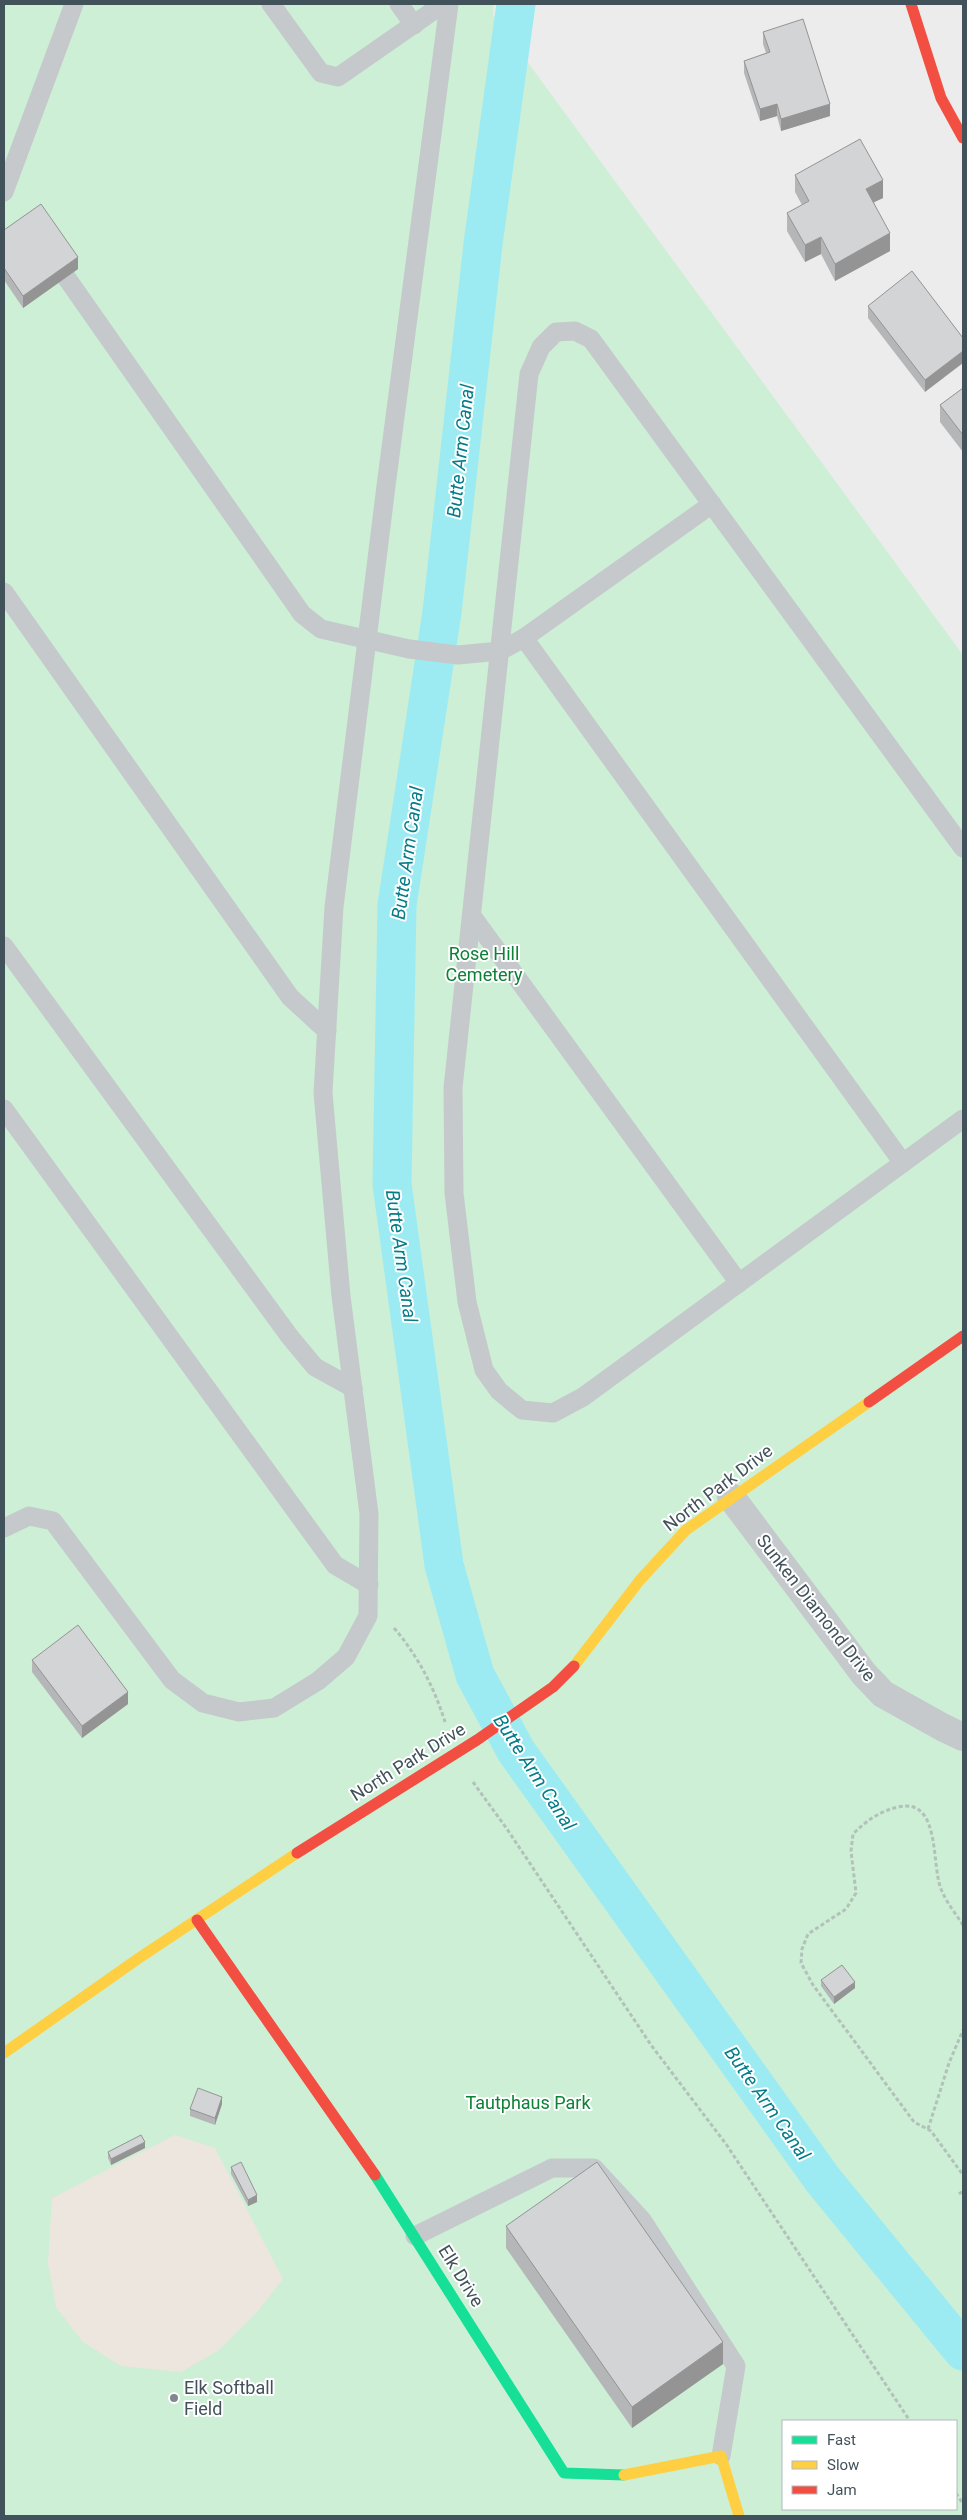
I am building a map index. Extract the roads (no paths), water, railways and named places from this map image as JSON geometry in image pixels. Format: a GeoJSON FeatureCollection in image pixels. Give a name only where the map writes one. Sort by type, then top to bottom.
{"type":"FeatureCollection","features":[{"type":"Feature","properties":{"kind":"street"},"geometry":{"type":"LineString","coordinates":[[910,4],[941,98],[963,138]]}},
{"type":"Feature","properties":{"kind":"street","name":"North Park Drive"},"geometry":{"type":"LineString","coordinates":[[4,2054],[320,1837],[477,1740],[553,1687],[582,1658],[640,1580],[686,1530],[963,1336]]}},
{"type":"Feature","properties":{"kind":"street","name":"Sunken Diamond Drive"},"geometry":{"type":"LineString","coordinates":[[731,1497],[864,1674],[883,1694],[963,1737]]}},
{"type":"Feature","properties":{"kind":"street","name":"Elk Drive"},"geometry":{"type":"LineString","coordinates":[[197,1920],[415,2236],[564,2473],[626,2475],[721,2456]]}},
{"type":"Feature","properties":{"kind":"street"},"geometry":{"type":"LineString","coordinates":[[721,2456],[739,2516]]}},
{"type":"Feature","properties":{"kind":"lane"},"geometry":{"type":"LineString","coordinates":[[4,192],[74,4]]}},
{"type":"Feature","properties":{"kind":"lane"},"geometry":{"type":"LineString","coordinates":[[271,4],[321,73],[338,77],[443,4]]}},
{"type":"Feature","properties":{"kind":"lane"},"geometry":{"type":"LineString","coordinates":[[398,4],[414,24]]}},
{"type":"Feature","properties":{"kind":"lane"},"geometry":{"type":"LineString","coordinates":[[4,1528],[29,1516],[53,1521],[172,1680],[203,1703],[239,1712],[274,1708],[318,1682],[346,1657],[368,1616],[369,1514],[341,1296],[323,1093],[334,907],[449,4]]}},
{"type":"Feature","properties":{"kind":"lane"},"geometry":{"type":"LineString","coordinates":[[66,278],[302,614],[321,629],[409,649],[458,655],[500,651],[524,638],[712,504]]}},
{"type":"Feature","properties":{"kind":"lane"},"geometry":{"type":"LineString","coordinates":[[963,848],[591,339],[575,330],[556,332],[541,347],[529,374],[453,1088],[454,1193],[467,1302],[484,1370],[494,1384],[522,1410],[553,1413],[583,1397],[963,1119]]}},
{"type":"Feature","properties":{"kind":"lane"},"geometry":{"type":"LineString","coordinates":[[4,592],[290,997],[327,1031]]}},
{"type":"Feature","properties":{"kind":"lane"},"geometry":{"type":"LineString","coordinates":[[524,638],[903,1163]]}},
{"type":"Feature","properties":{"kind":"lane"},"geometry":{"type":"LineString","coordinates":[[472,916],[739,1283]]}},
{"type":"Feature","properties":{"kind":"lane"},"geometry":{"type":"LineString","coordinates":[[4,946],[290,1337],[314,1367],[353,1388]]}},
{"type":"Feature","properties":{"kind":"lane"},"geometry":{"type":"LineString","coordinates":[[4,1109],[335,1565],[368,1585]]}},
{"type":"Feature","properties":{"kind":"lane"},"geometry":{"type":"LineString","coordinates":[[415,2236],[552,2168],[594,2168],[642,2220],[736,2366],[721,2456]]}},
{"type":"Feature","properties":{"kind":"waterway","name":"Butte Arm Canal"},"geometry":{"type":"LineString","coordinates":[[516,4],[483,244],[442,612],[397,905],[392,1184],[444,1565],[475,1675],[516,1751],[823,2180],[963,2351]]}},
{"type":"Feature","properties":{"kind":"place","name":"Elk Softball Field"},"geometry":{"type":"Point","coordinates":[174,2398]}},
{"type":"Feature","properties":{"kind":"park label","name":"Rose Hill Cemetery"},"geometry":{"type":"Point","coordinates":[484,964]}},
{"type":"Feature","properties":{"kind":"park label","name":"Tautphaus Park"},"geometry":{"type":"Point","coordinates":[528,2103]}}]}
